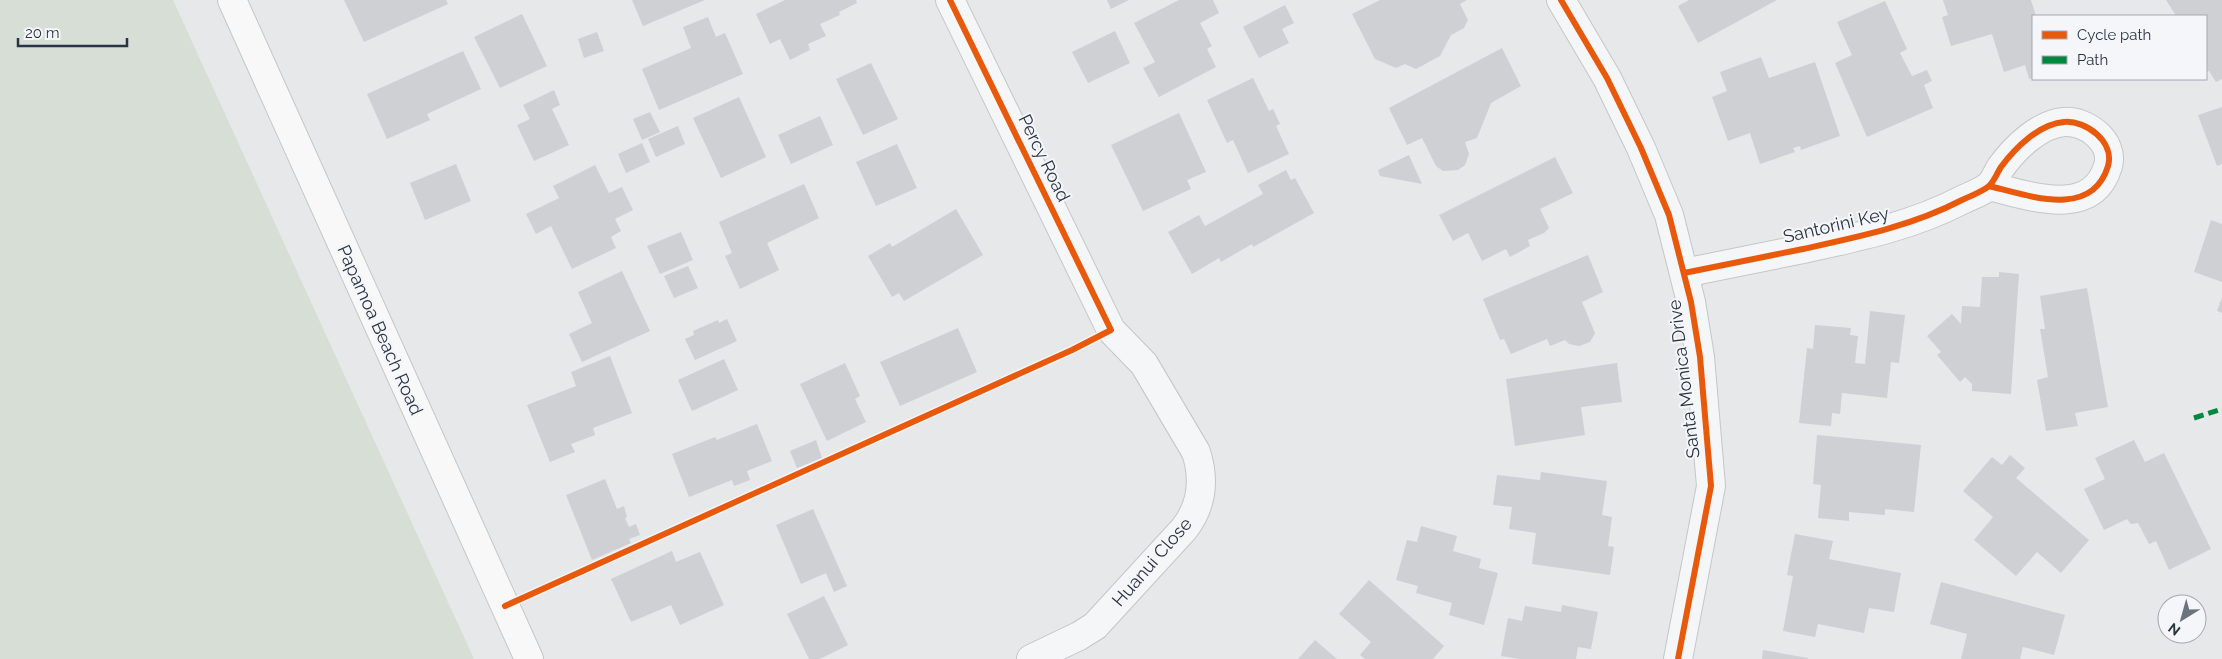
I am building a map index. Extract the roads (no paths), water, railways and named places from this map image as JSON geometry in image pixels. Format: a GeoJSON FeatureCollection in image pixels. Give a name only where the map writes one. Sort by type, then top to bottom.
{"type":"FeatureCollection","features":[{"type":"Feature","properties":{"kind":"main road","name":"Papamoa Beach Road"},"geometry":{"type":"LineString","coordinates":[[232,0],[529,659]]}},
{"type":"Feature","properties":{"kind":"street","name":"Percy Road"},"geometry":{"type":"LineString","coordinates":[[950,0],[1111,330]]}},
{"type":"Feature","properties":{"kind":"street","name":"Santa Monica Drive"},"geometry":{"type":"LineString","coordinates":[[1561,0],[1607,78],[1641,148],[1669,215],[1684,273],[1700,357],[1712,486],[1678,659]]}},
{"type":"Feature","properties":{"kind":"street","name":"Santorini Key"},"geometry":{"type":"LineString","coordinates":[[1684,273],[1868,235],[1918,220],[1989,186]]}},
{"type":"Feature","properties":{"kind":"street","name":"Huanui Close"},"geometry":{"type":"LineString","coordinates":[[1031,659],[1079,636],[1095,626],[1192,519],[1200,494],[1200,466],[1196,452],[1144,364],[1111,330]]}}]}
